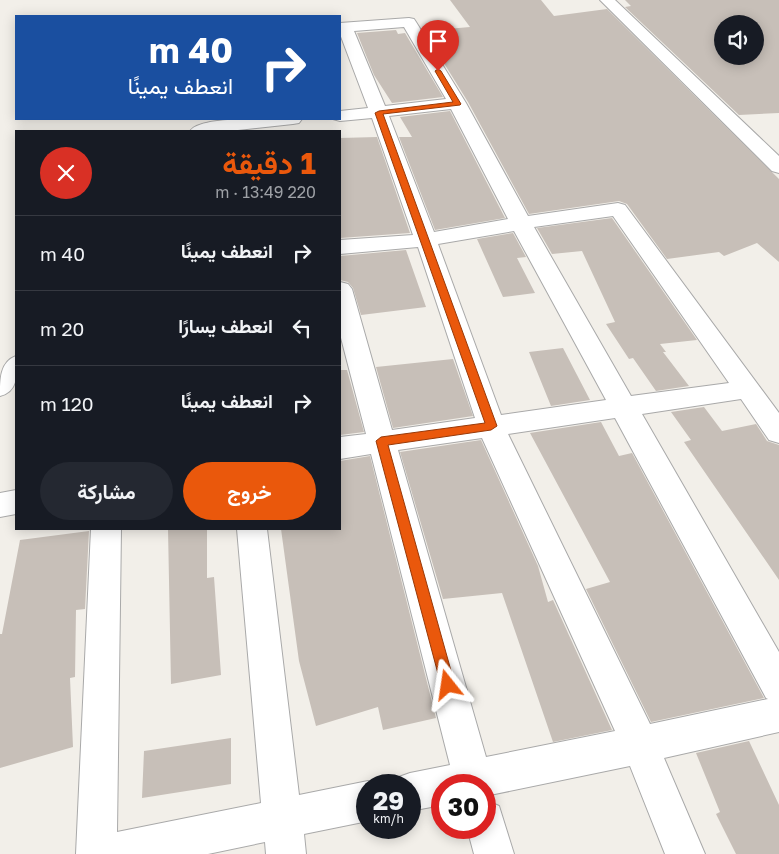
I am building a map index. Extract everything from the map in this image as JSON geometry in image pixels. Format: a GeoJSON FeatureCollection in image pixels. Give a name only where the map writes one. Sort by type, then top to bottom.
{"type":"FeatureCollection","features":[{"type":"Feature","properties":{"kind":"street"},"geometry":{"type":"LineString","coordinates":[[607,0],[779,166]]}},
{"type":"Feature","properties":{"kind":"street"},"geometry":{"type":"LineString","coordinates":[[685,854],[640,745],[491,426],[379,113],[342,27],[409,22],[457,104],[521,223],[779,686]]}},
{"type":"Feature","properties":{"kind":"street"},"geometry":{"type":"LineString","coordinates":[[341,116],[457,104]]}},
{"type":"Feature","properties":{"kind":"street"},"geometry":{"type":"LineString","coordinates":[[205,130],[285,120]]}},
{"type":"Feature","properties":{"kind":"street"},"geometry":{"type":"LineString","coordinates":[[341,247],[426,240],[521,223],[618,210],[779,433]]}},
{"type":"Feature","properties":{"kind":"street"},"geometry":{"type":"LineString","coordinates":[[341,293],[381,441],[457,774]]}},
{"type":"Feature","properties":{"kind":"street"},"geometry":{"type":"LineString","coordinates":[[0,387],[15,366]]}},
{"type":"Feature","properties":{"kind":"street"},"geometry":{"type":"LineString","coordinates":[[341,448],[749,389]]}},
{"type":"Feature","properties":{"kind":"street"},"geometry":{"type":"LineString","coordinates":[[0,505],[15,502]]}},
{"type":"Feature","properties":{"kind":"street"},"geometry":{"type":"LineString","coordinates":[[96,854],[106,530]]}},
{"type":"Feature","properties":{"kind":"street"},"geometry":{"type":"LineString","coordinates":[[252,530],[285,836]]}},
{"type":"Feature","properties":{"kind":"street"},"geometry":{"type":"LineString","coordinates":[[496,776],[779,714]]}},
{"type":"Feature","properties":{"kind":"street"},"geometry":{"type":"LineString","coordinates":[[110,854],[285,836],[356,806]]}},
{"type":"Feature","properties":{"kind":"street"},"geometry":{"type":"LineString","coordinates":[[490,839],[494,854]]}},
{"type":"Feature","properties":{"kind":"building"},"geometry":{"type":"Polygon","coordinates":[[[450,0],[541,0],[554,16],[607,9],[779,179],[779,262],[757,243],[724,256],[719,252],[667,259],[627,204],[619,201],[529,214],[468,102],[424,31],[470,27],[450,0]]]}},
{"type":"Feature","properties":{"kind":"building"},"geometry":{"type":"Polygon","coordinates":[[[625,0],[779,0],[779,113],[739,115],[625,7],[631,6],[625,0]]]}},
{"type":"Feature","properties":{"kind":"building"},"geometry":{"type":"Polygon","coordinates":[[[396,30],[398,34],[405,33],[443,97],[392,103],[374,75],[357,33],[396,30]]]}},
{"type":"Feature","properties":{"kind":"building"},"geometry":{"type":"Polygon","coordinates":[[[450,111],[505,218],[435,230],[399,137],[412,137],[400,117],[450,111]]]}},
{"type":"Feature","properties":{"kind":"building"},"geometry":{"type":"Polygon","coordinates":[[[377,137],[410,233],[341,238],[341,138],[377,137]]]}},
{"type":"Feature","properties":{"kind":"building"},"geometry":{"type":"Polygon","coordinates":[[[612,218],[697,340],[660,344],[666,352],[663,352],[689,386],[656,391],[633,358],[629,359],[606,324],[615,322],[582,251],[552,254],[537,228],[612,218]]]}},
{"type":"Feature","properties":{"kind":"building"},"geometry":{"type":"Polygon","coordinates":[[[513,233],[526,257],[517,258],[535,293],[503,297],[477,239],[513,233]]]}},
{"type":"Feature","properties":{"kind":"building"},"geometry":{"type":"Polygon","coordinates":[[[406,250],[426,307],[361,315],[353,288],[348,282],[341,280],[341,256],[406,250]]]}},
{"type":"Feature","properties":{"kind":"building"},"geometry":{"type":"Polygon","coordinates":[[[563,348],[590,400],[551,406],[529,352],[563,348]]]}},
{"type":"Feature","properties":{"kind":"building"},"geometry":{"type":"Polygon","coordinates":[[[453,359],[473,416],[393,428],[376,367],[453,359]]]}},
{"type":"Feature","properties":{"kind":"building"},"geometry":{"type":"Polygon","coordinates":[[[341,370],[347,370],[364,432],[341,435],[341,370]]]}},
{"type":"Feature","properties":{"kind":"building"},"geometry":{"type":"Polygon","coordinates":[[[704,407],[722,431],[756,424],[767,441],[779,445],[779,580],[684,442],[691,440],[671,412],[704,407]]]}},
{"type":"Feature","properties":{"kind":"building"},"geometry":{"type":"Polygon","coordinates":[[[601,422],[619,456],[632,453],[764,698],[651,722],[586,589],[610,582],[530,433],[601,422]]]}},
{"type":"Feature","properties":{"kind":"building"},"geometry":{"type":"Polygon","coordinates":[[[481,440],[538,566],[548,602],[553,600],[612,730],[553,742],[502,593],[443,599],[400,452],[481,440]]]}},
{"type":"Feature","properties":{"kind":"building"},"geometry":{"type":"Polygon","coordinates":[[[370,456],[436,718],[383,730],[378,707],[316,726],[299,661],[281,530],[341,530],[341,461],[370,456]]]}},
{"type":"Feature","properties":{"kind":"building"},"geometry":{"type":"Polygon","coordinates":[[[168,530],[207,530],[207,578],[214,577],[221,675],[171,684],[168,530]]]}},
{"type":"Feature","properties":{"kind":"building"},"geometry":{"type":"Polygon","coordinates":[[[89,531],[85,609],[76,610],[75,677],[70,678],[73,747],[0,768],[0,634],[2,634],[20,540],[89,531]]]}},
{"type":"Feature","properties":{"kind":"building"},"geometry":{"type":"Polygon","coordinates":[[[231,738],[231,784],[142,798],[144,751],[231,738]]]}},
{"type":"Feature","properties":{"kind":"building"},"geometry":{"type":"Polygon","coordinates":[[[749,741],[779,805],[779,854],[736,854],[716,814],[720,812],[696,753],[749,741]]]}},
{"type":"Feature","properties":{"kind":"route"},"geometry":{"type":"LineString","coordinates":[[438,71],[457,104],[379,113],[491,426],[381,441],[448,685]]}}]}
